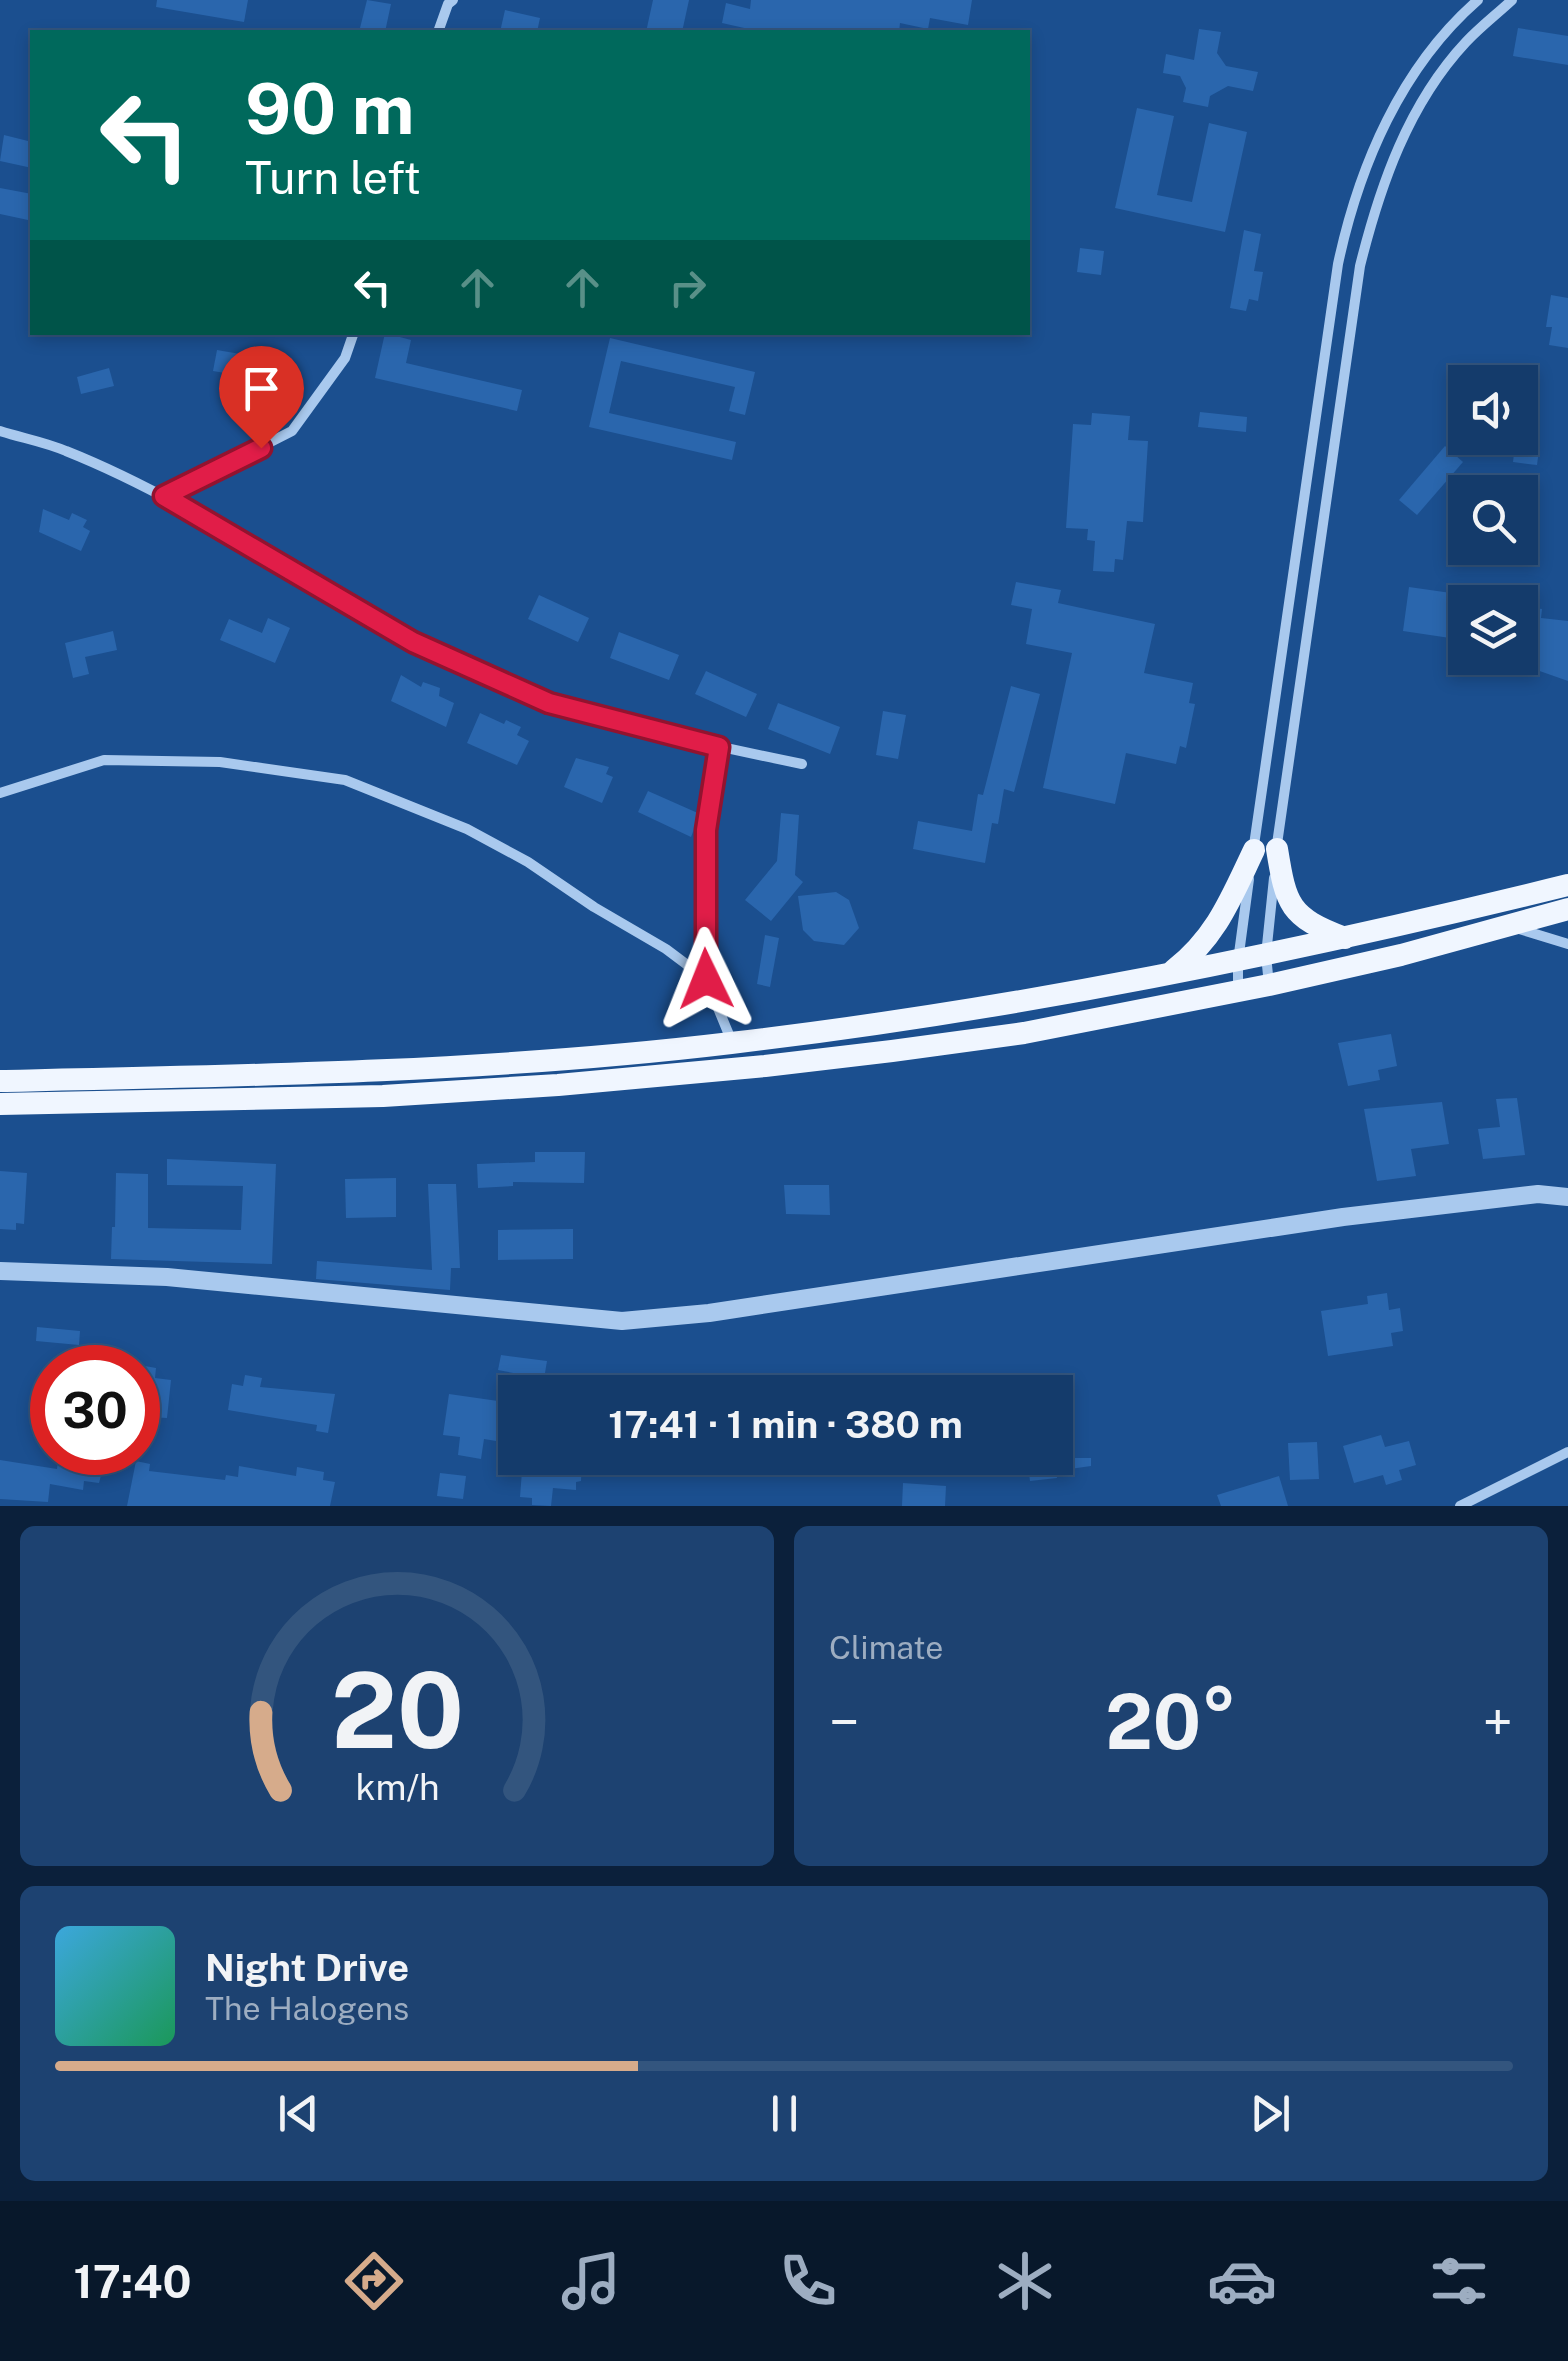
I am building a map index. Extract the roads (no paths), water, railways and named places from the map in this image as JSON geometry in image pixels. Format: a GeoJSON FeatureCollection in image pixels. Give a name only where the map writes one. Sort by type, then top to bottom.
{"type":"FeatureCollection","features":[{"type":"Feature","properties":{"kind":"main road"},"geometry":{"type":"LineString","coordinates":[[1265,849],[1294,910],[1314,927],[1344,938]]}},
{"type":"Feature","properties":{"kind":"main road"},"geometry":{"type":"LineString","coordinates":[[1169,974],[1199,951],[1265,849]]}},
{"type":"Feature","properties":{"kind":"main road"},"geometry":{"type":"LineString","coordinates":[[0,1081],[314,1072],[732,1043],[975,1008],[1238,961],[1568,885]]}},
{"type":"Feature","properties":{"kind":"main road"},"geometry":{"type":"LineString","coordinates":[[0,1104],[383,1096],[708,1072],[1024,1033],[1401,956],[1568,909]]}},
{"type":"Feature","properties":{"kind":"street"},"geometry":{"type":"LineString","coordinates":[[439,30],[453,0]]}},
{"type":"Feature","properties":{"kind":"street"},"geometry":{"type":"LineString","coordinates":[[1269,985],[1265,849],[1338,264],[1348,219],[1384,125],[1417,69],[1453,22],[1478,0]]}},
{"type":"Feature","properties":{"kind":"street"},"geometry":{"type":"LineString","coordinates":[[1238,991],[1238,961],[1265,849],[1360,266],[1371,221],[1403,136],[1441,72],[1466,42],[1512,0]]}},
{"type":"Feature","properties":{"kind":"street"},"geometry":{"type":"LineString","coordinates":[[164,496],[292,431],[345,358],[353,335]]}},
{"type":"Feature","properties":{"kind":"street"},"geometry":{"type":"LineString","coordinates":[[0,432],[64,450],[164,496],[430,650],[549,703],[802,764]]}},
{"type":"Feature","properties":{"kind":"street"},"geometry":{"type":"LineString","coordinates":[[719,747],[706,830],[706,979],[732,1043]]}},
{"type":"Feature","properties":{"kind":"street"},"geometry":{"type":"LineString","coordinates":[[0,793],[104,760],[220,762],[345,780],[467,829],[528,862],[666,949],[706,979]]}},
{"type":"Feature","properties":{"kind":"street"},"geometry":{"type":"LineString","coordinates":[[1506,925],[1568,944]]}},
{"type":"Feature","properties":{"kind":"street"},"geometry":{"type":"LineString","coordinates":[[0,1270],[167,1277],[622,1321],[728,1310],[1343,1217],[1538,1194],[1568,1197]]}},
{"type":"Feature","properties":{"kind":"street"},"geometry":{"type":"LineString","coordinates":[[1460,1506],[1568,1452]]}}]}
